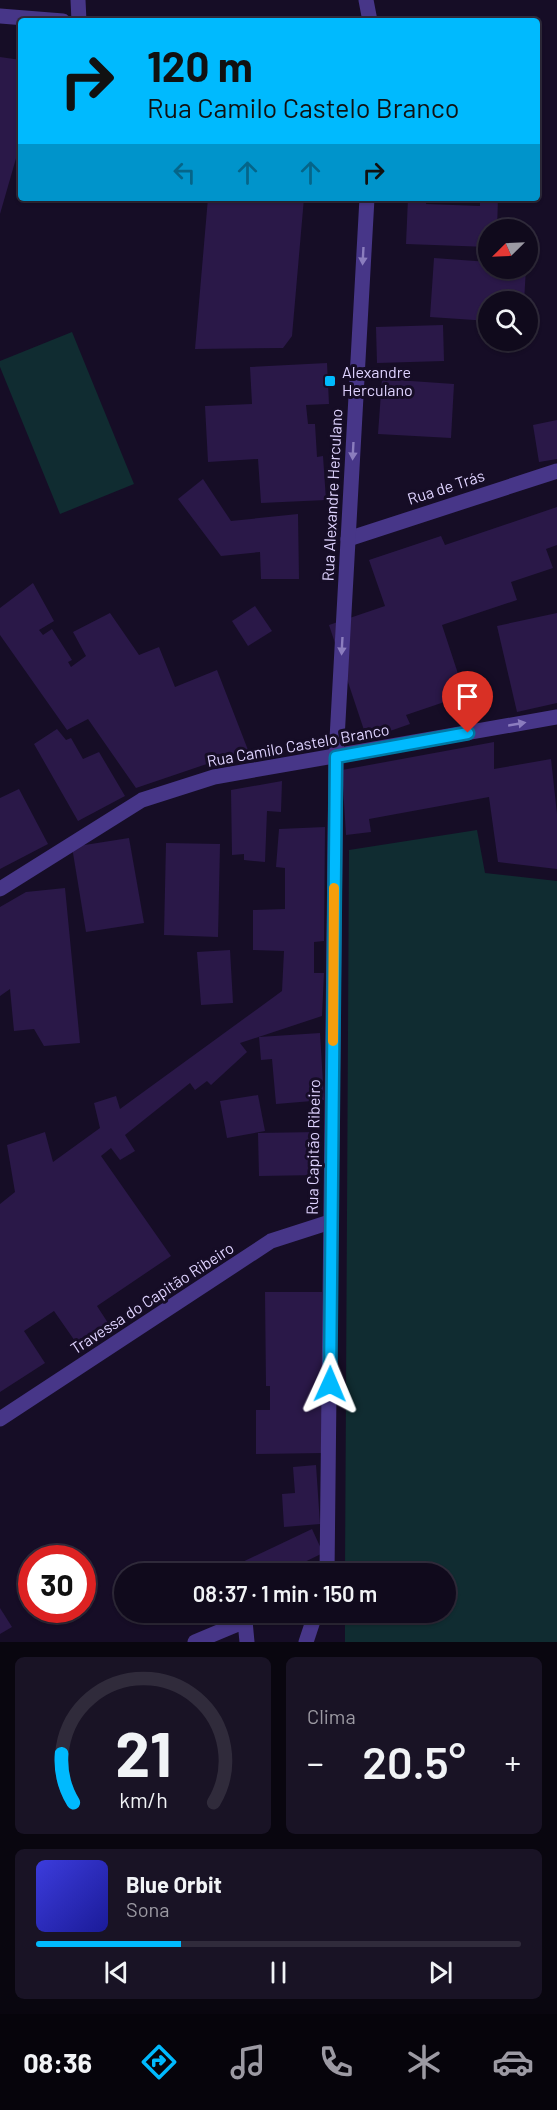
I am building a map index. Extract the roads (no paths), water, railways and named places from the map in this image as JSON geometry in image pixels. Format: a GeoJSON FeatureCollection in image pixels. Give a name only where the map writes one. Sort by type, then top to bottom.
{"type":"FeatureCollection","features":[{"type":"Feature","properties":{"kind":"street"},"geometry":{"type":"LineString","coordinates":[[78,0],[79,18]]}},
{"type":"Feature","properties":{"kind":"street"},"geometry":{"type":"LineString","coordinates":[[366,0],[369,18]]}},
{"type":"Feature","properties":{"kind":"street"},"geometry":{"type":"LineString","coordinates":[[0,16],[25,18]]}},
{"type":"Feature","properties":{"kind":"street","name":"Rua Alexandre Herculano"},"geometry":{"type":"LineString","coordinates":[[336,757],[367,201]]}},
{"type":"Feature","properties":{"kind":"street","name":"Rua de Trás"},"geometry":{"type":"LineString","coordinates":[[348,539],[557,471]]}},
{"type":"Feature","properties":{"kind":"street","name":"Rua Camilo Castelo Branco"},"geometry":{"type":"LineString","coordinates":[[0,889],[142,800],[214,777],[557,717]]}},
{"type":"Feature","properties":{"kind":"street","name":"Rua Capitão Ribeiro"},"geometry":{"type":"LineString","coordinates":[[327,1563],[336,757]]}},
{"type":"Feature","properties":{"kind":"street","name":"Travessa do Capitão Ribeiro"},"geometry":{"type":"LineString","coordinates":[[0,1419],[271,1241],[330,1222]]}},
{"type":"Feature","properties":{"kind":"street"},"geometry":{"type":"LineString","coordinates":[[195,1642],[245,1621],[247,1642]]}},
{"type":"Feature","properties":{"kind":"street"},"geometry":{"type":"LineString","coordinates":[[306,1642],[312,1623]]}},
{"type":"Feature","properties":{"kind":"place","name":"Alexandre Herculano"},"geometry":{"type":"Point","coordinates":[330,381]}}]}
